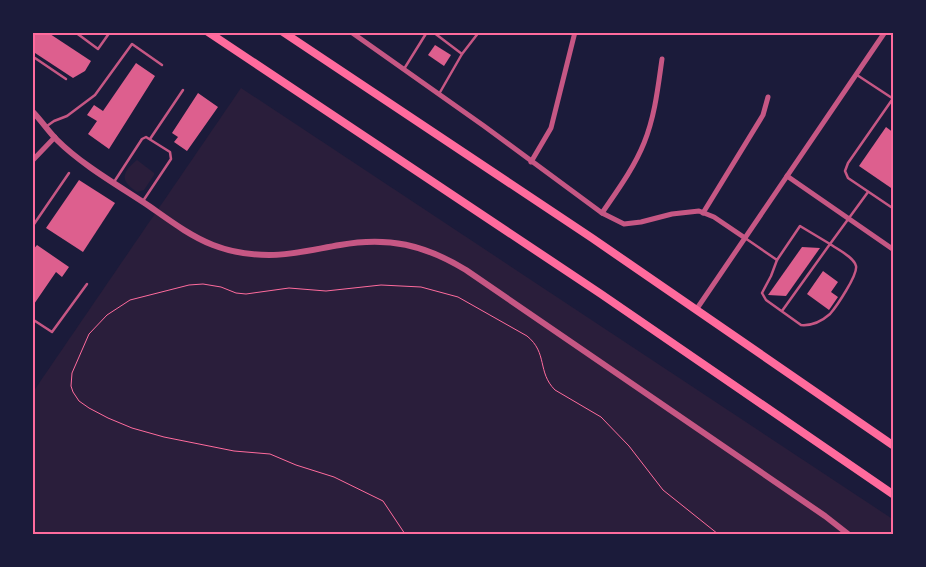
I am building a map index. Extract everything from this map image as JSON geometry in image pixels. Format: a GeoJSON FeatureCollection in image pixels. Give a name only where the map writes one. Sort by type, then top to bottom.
{"type":"FeatureCollection","features":[{"type":"Feature","properties":{"kind":"highway"},"geometry":{"type":"LineString","coordinates":[[208,32],[609,300],[894,495]]}},
{"type":"Feature","properties":{"kind":"highway"},"geometry":{"type":"LineString","coordinates":[[283,32],[592,238],[894,446]]}},
{"type":"Feature","properties":{"kind":"street"},"geometry":{"type":"LineString","coordinates":[[351,32],[484,126],[602,213],[624,224],[686,212],[703,212],[714,217],[745,238]]}},
{"type":"Feature","properties":{"kind":"street"},"geometry":{"type":"LineString","coordinates":[[532,162],[550,128],[575,32]]}},
{"type":"Feature","properties":{"kind":"street"},"geometry":{"type":"LineString","coordinates":[[696,310],[885,32]]}},
{"type":"Feature","properties":{"kind":"street"},"geometry":{"type":"LineString","coordinates":[[602,213],[620,187],[644,143],[655,106],[662,59]]}},
{"type":"Feature","properties":{"kind":"street"},"geometry":{"type":"LineString","coordinates":[[703,212],[763,115],[768,97]]}},
{"type":"Feature","properties":{"kind":"street"},"geometry":{"type":"LineString","coordinates":[[32,111],[55,137],[80,159],[200,239],[225,249],[240,253],[284,255],[360,242],[384,241],[412,246],[441,256],[474,276],[713,439],[848,534]]}},
{"type":"Feature","properties":{"kind":"street"},"geometry":{"type":"LineString","coordinates":[[32,161],[55,137]]}},
{"type":"Feature","properties":{"kind":"street"},"geometry":{"type":"LineString","coordinates":[[787,176],[894,250]]}},
{"type":"Feature","properties":{"kind":"lane"},"geometry":{"type":"LineString","coordinates":[[75,32],[98,49],[110,32]]}},
{"type":"Feature","properties":{"kind":"lane"},"geometry":{"type":"LineString","coordinates":[[404,70],[427,32]]}},
{"type":"Feature","properties":{"kind":"lane"},"geometry":{"type":"LineString","coordinates":[[433,32],[462,54]]}},
{"type":"Feature","properties":{"kind":"lane"},"geometry":{"type":"LineString","coordinates":[[439,94],[462,54],[479,32]]}},
{"type":"Feature","properties":{"kind":"lane"},"geometry":{"type":"LineString","coordinates":[[46,127],[54,121],[67,116],[95,95],[132,44],[162,65]]}},
{"type":"Feature","properties":{"kind":"lane"},"geometry":{"type":"LineString","coordinates":[[32,56],[66,79]]}},
{"type":"Feature","properties":{"kind":"lane"},"geometry":{"type":"LineString","coordinates":[[857,74],[893,98],[848,163],[845,175],[894,209]]}},
{"type":"Feature","properties":{"kind":"lane"},"geometry":{"type":"LineString","coordinates":[[150,139],[183,90]]}},
{"type":"Feature","properties":{"kind":"lane"},"geometry":{"type":"LineString","coordinates":[[114,182],[142,139],[150,139],[170,152],[171,160],[142,202]]}},
{"type":"Feature","properties":{"kind":"lane"},"geometry":{"type":"LineString","coordinates":[[32,227],[69,174]]}},
{"type":"Feature","properties":{"kind":"lane"},"geometry":{"type":"LineString","coordinates":[[782,311],[868,192]]}},
{"type":"Feature","properties":{"kind":"lane"},"geometry":{"type":"LineString","coordinates":[[800,226],[830,244],[853,260],[857,267],[856,275],[830,314],[817,323],[808,326],[802,325],[766,300],[762,293],[777,260],[800,226]]}},
{"type":"Feature","properties":{"kind":"lane"},"geometry":{"type":"LineString","coordinates":[[745,238],[777,260]]}},
{"type":"Feature","properties":{"kind":"lane"},"geometry":{"type":"LineString","coordinates":[[32,319],[52,332],[87,284]]}},
{"type":"Feature","properties":{"kind":"path"},"geometry":{"type":"LineString","coordinates":[[405,534],[383,501],[334,476],[296,465],[270,454],[234,452],[164,438],[132,428],[89,408],[79,401],[71,386],[72,374],[89,334],[107,314],[130,300],[189,285],[203,284],[246,294],[289,288],[326,291],[381,285],[421,287],[458,297],[533,341],[540,353],[544,375],[550,385],[601,417],[629,446],[663,490],[718,534]]}},
{"type":"Feature","properties":{"kind":"shaded area"},"geometry":{"type":"Polygon","coordinates":[[[241,88],[894,520],[893,534],[33,534],[33,392],[241,88]]]}},
{"type":"Feature","properties":{"kind":"shaded area"},"geometry":{"type":"Polygon","coordinates":[[[137,160],[154,175],[144,190],[137,192],[125,181],[125,173],[137,160]]]}},
{"type":"Feature","properties":{"kind":"building"},"geometry":{"type":"Polygon","coordinates":[[[32,32],[47,32],[91,61],[85,71],[73,78],[32,51],[32,32]]]}},
{"type":"Feature","properties":{"kind":"building"},"geometry":{"type":"Polygon","coordinates":[[[435,45],[451,55],[444,66],[428,55],[435,45]]]}},
{"type":"Feature","properties":{"kind":"building"},"geometry":{"type":"Polygon","coordinates":[[[136,63],[155,76],[109,149],[88,134],[97,121],[87,115],[94,105],[103,111],[136,63]]]}},
{"type":"Feature","properties":{"kind":"building"},"geometry":{"type":"Polygon","coordinates":[[[198,93],[218,107],[187,151],[174,142],[178,137],[172,133],[198,93]]]}},
{"type":"Feature","properties":{"kind":"building"},"geometry":{"type":"Polygon","coordinates":[[[886,127],[894,133],[894,190],[859,166],[886,127]]]}},
{"type":"Feature","properties":{"kind":"building"},"geometry":{"type":"Polygon","coordinates":[[[79,180],[115,203],[83,252],[46,228],[79,180]]]}},
{"type":"Feature","properties":{"kind":"building"},"geometry":{"type":"Polygon","coordinates":[[[37,245],[69,267],[62,277],[56,272],[32,307],[32,251],[37,245]]]}},
{"type":"Feature","properties":{"kind":"building"},"geometry":{"type":"Polygon","coordinates":[[[802,247],[820,248],[786,296],[768,295],[802,247]]]}},
{"type":"Feature","properties":{"kind":"building"},"geometry":{"type":"Polygon","coordinates":[[[823,271],[838,282],[831,292],[838,297],[829,310],[807,294],[823,271]]]}}]}
